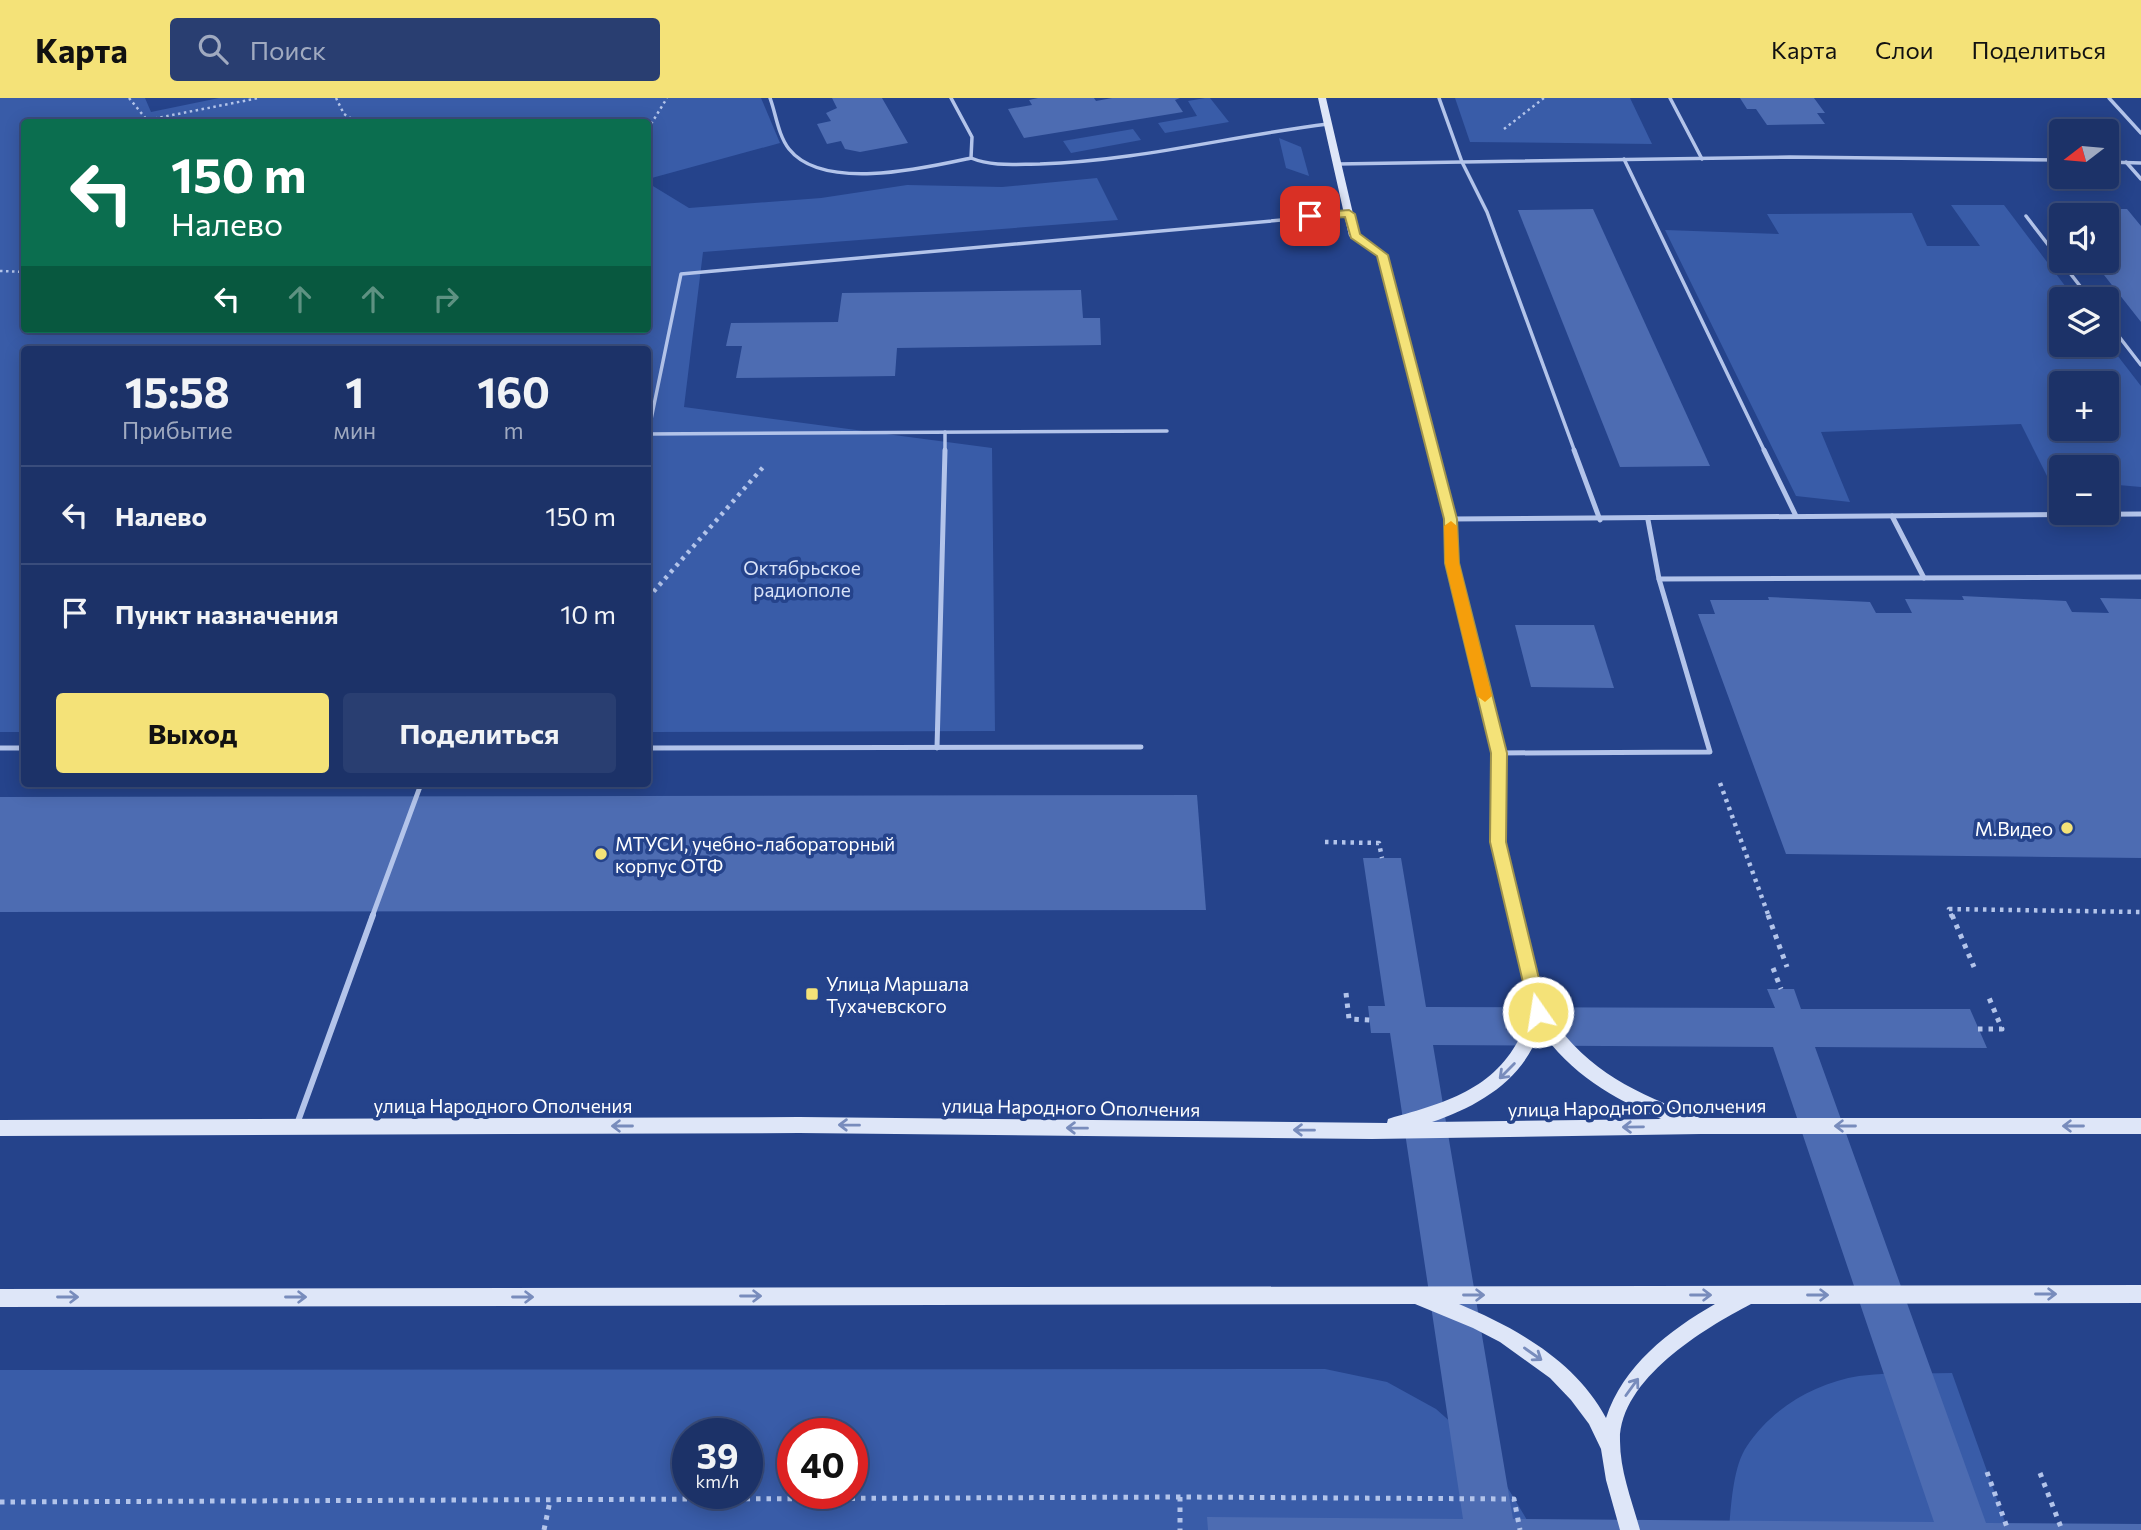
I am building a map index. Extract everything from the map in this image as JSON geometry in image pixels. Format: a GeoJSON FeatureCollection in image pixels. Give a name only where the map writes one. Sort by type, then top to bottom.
{"type":"FeatureCollection","features":[{"type":"Feature","properties":{"kind":"main road"},"geometry":{"type":"LineString","coordinates":[[1322,98],[1354,236],[1382,255],[1451,519],[1452,563],[1499,753],[1498,842],[1538,1012],[1562,1048],[1592,1076],[1639,1102],[1701,1126]]}},
{"type":"Feature","properties":{"kind":"main road"},"geometry":{"type":"LineString","coordinates":[[1372,1131],[1433,1115],[1484,1091],[1523,1055],[1534,1035],[1538,1012]]}},
{"type":"Feature","properties":{"kind":"main road","name":"улица Народного Ополчения"},"geometry":{"type":"LineString","coordinates":[[0,1128],[799,1125],[1372,1131],[1701,1126],[2141,1126]]}},
{"type":"Feature","properties":{"kind":"main road"},"geometry":{"type":"LineString","coordinates":[[1611,1450],[1611,1430],[1617,1413],[1641,1374],[1694,1325],[1750,1294]]}},
{"type":"Feature","properties":{"kind":"main road"},"geometry":{"type":"LineString","coordinates":[[0,1298],[2141,1294]]}},
{"type":"Feature","properties":{"kind":"main road"},"geometry":{"type":"LineString","coordinates":[[1405,1295],[1459,1311],[1485,1323],[1544,1361],[1575,1391],[1592,1412],[1611,1450],[1630,1530]]}},
{"type":"Feature","properties":{"kind":"lane"},"geometry":{"type":"LineString","coordinates":[[770,98],[790,150],[807,164],[872,174],[915,170],[971,158],[988,165],[1096,162],[1270,131],[1328,124]]}},
{"type":"Feature","properties":{"kind":"lane"},"geometry":{"type":"LineString","coordinates":[[951,98],[972,137],[971,158]]}},
{"type":"Feature","properties":{"kind":"lane"},"geometry":{"type":"LineString","coordinates":[[1439,98],[1462,162],[1487,212],[1600,520]]}},
{"type":"Feature","properties":{"kind":"lane"},"geometry":{"type":"LineString","coordinates":[[1670,98],[1702,159]]}},
{"type":"Feature","properties":{"kind":"lane"},"geometry":{"type":"LineString","coordinates":[[2109,98],[2141,133]]}},
{"type":"Feature","properties":{"kind":"lane"},"geometry":{"type":"LineString","coordinates":[[1625,159],[1796,516]]}},
{"type":"Feature","properties":{"kind":"lane"},"geometry":{"type":"LineString","coordinates":[[1337,164],[1625,159],[2049,160]]}},
{"type":"Feature","properties":{"kind":"lane"},"geometry":{"type":"LineString","coordinates":[[2119,162],[2141,163]]}},
{"type":"Feature","properties":{"kind":"lane"},"geometry":{"type":"LineString","coordinates":[[2126,162],[2141,179]]}},
{"type":"Feature","properties":{"kind":"lane"},"geometry":{"type":"LineString","coordinates":[[651,419],[681,274],[1349,214]]}},
{"type":"Feature","properties":{"kind":"lane"},"geometry":{"type":"LineString","coordinates":[[2026,216],[2081,287]]}},
{"type":"Feature","properties":{"kind":"lane"},"geometry":{"type":"LineString","coordinates":[[2119,337],[2141,365]]}},
{"type":"Feature","properties":{"kind":"lane"},"geometry":{"type":"LineString","coordinates":[[651,434],[1167,431]]}},
{"type":"Feature","properties":{"kind":"lane"},"geometry":{"type":"LineString","coordinates":[[937,748],[945,432]]}},
{"type":"Feature","properties":{"kind":"lane"},"geometry":{"type":"LineString","coordinates":[[1451,519],[1648,520],[1796,516],[2141,514]]}},
{"type":"Feature","properties":{"kind":"lane"},"geometry":{"type":"LineString","coordinates":[[1892,516],[1924,578]]}},
{"type":"Feature","properties":{"kind":"lane"},"geometry":{"type":"LineString","coordinates":[[1499,753],[1710,752],[1659,579],[1648,520]]}},
{"type":"Feature","properties":{"kind":"lane"},"geometry":{"type":"LineString","coordinates":[[1659,579],[2141,578]]}},
{"type":"Feature","properties":{"kind":"lane"},"geometry":{"type":"LineString","coordinates":[[651,748],[1141,747]]}},
{"type":"Feature","properties":{"kind":"lane"},"geometry":{"type":"LineString","coordinates":[[0,748],[21,748]]}},
{"type":"Feature","properties":{"kind":"lane"},"geometry":{"type":"LineString","coordinates":[[295,1127],[420,787]]}},
{"type":"Feature","properties":{"kind":"path"},"geometry":{"type":"LineString","coordinates":[[130,98],[146,119]]}},
{"type":"Feature","properties":{"kind":"path"},"geometry":{"type":"LineString","coordinates":[[152,119],[259,98]]}},
{"type":"Feature","properties":{"kind":"path"},"geometry":{"type":"LineString","coordinates":[[336,98],[344,114],[352,119]]}},
{"type":"Feature","properties":{"kind":"path"},"geometry":{"type":"LineString","coordinates":[[651,125],[667,98]]}},
{"type":"Feature","properties":{"kind":"path"},"geometry":{"type":"LineString","coordinates":[[0,271],[21,272]]}},
{"type":"Feature","properties":{"kind":"path"},"geometry":{"type":"LineString","coordinates":[[651,595],[793,433]]}},
{"type":"Feature","properties":{"kind":"path"},"geometry":{"type":"LineString","coordinates":[[1710,752],[1787,967]]}},
{"type":"Feature","properties":{"kind":"path"},"geometry":{"type":"LineString","coordinates":[[1325,842],[1379,843],[1382,858]]}},
{"type":"Feature","properties":{"kind":"path"},"geometry":{"type":"LineString","coordinates":[[1974,967],[1949,909],[2141,912]]}},
{"type":"Feature","properties":{"kind":"path"},"geometry":{"type":"LineString","coordinates":[[1773,968],[1781,989]]}},
{"type":"Feature","properties":{"kind":"path"},"geometry":{"type":"LineString","coordinates":[[1346,993],[1349,1019],[1370,1020]]}},
{"type":"Feature","properties":{"kind":"path"},"geometry":{"type":"LineString","coordinates":[[1978,1029],[2002,1029],[1987,993]]}},
{"type":"Feature","properties":{"kind":"path"},"geometry":{"type":"LineString","coordinates":[[1987,1472],[2008,1530]]}},
{"type":"Feature","properties":{"kind":"path"},"geometry":{"type":"LineString","coordinates":[[2040,1473],[2062,1530]]}},
{"type":"Feature","properties":{"kind":"path"},"geometry":{"type":"LineString","coordinates":[[1180,1497],[1180,1530]]}},
{"type":"Feature","properties":{"kind":"path"},"geometry":{"type":"LineString","coordinates":[[0,1502],[1180,1497],[1514,1499],[1520,1530]]}},
{"type":"Feature","properties":{"kind":"path"},"geometry":{"type":"LineString","coordinates":[[544,1530],[550,1501]]}},
{"type":"Feature","properties":{"kind":"green space","name":"Октябрьское радиополе"},"geometry":{"type":"Polygon","coordinates":[[[0,98],[145,98],[151,112],[219,98],[761,98],[780,143],[651,178],[651,119],[21,119],[21,333],[651,333],[651,185],[689,208],[821,198],[907,185],[1002,187],[1097,178],[1118,220],[703,252],[684,407],[992,448],[995,731],[651,732],[651,346],[21,346],[21,732],[0,732],[0,98]]]}},
{"type":"Feature","properties":{"kind":"green space"},"geometry":{"type":"Polygon","coordinates":[[[1210,98],[1229,122],[1165,133],[1158,123],[1197,116],[1188,101],[1210,98]]]}},
{"type":"Feature","properties":{"kind":"green space"},"geometry":{"type":"Polygon","coordinates":[[[1455,98],[1630,98],[1652,144],[1470,142],[1455,98]]]}},
{"type":"Feature","properties":{"kind":"green space"},"geometry":{"type":"Polygon","coordinates":[[[1133,129],[1141,140],[1071,153],[1063,141],[1133,129]]]}},
{"type":"Feature","properties":{"kind":"green space"},"geometry":{"type":"Polygon","coordinates":[[[1279,138],[1301,147],[1309,176],[1286,168],[1279,138]]]}},
{"type":"Feature","properties":{"kind":"green space"},"geometry":{"type":"Polygon","coordinates":[[[1951,205],[2004,205],[2049,265],[2049,273],[2055,273],[2066,287],[2049,287],[2049,357],[2119,357],[2141,386],[2141,487],[2119,485],[2119,455],[2049,455],[2049,480],[2021,424],[1821,432],[1850,502],[1796,496],[1665,230],[1779,234],[1767,214],[1912,213],[1927,246],[1980,246],[1951,205]]]}},
{"type":"Feature","properties":{"kind":"green space"},"geometry":{"type":"Polygon","coordinates":[[[1325,1369],[1387,1382],[1436,1409],[1488,1455],[1533,1530],[0,1530],[0,1370],[1325,1369]]]}},
{"type":"Feature","properties":{"kind":"green space"},"geometry":{"type":"Polygon","coordinates":[[[1952,1373],[2008,1530],[1729,1530],[1734,1486],[1742,1454],[1757,1432],[1796,1399],[1826,1385],[1859,1376],[1952,1373]]]}},
{"type":"Feature","properties":{"kind":"building"},"geometry":{"type":"Polygon","coordinates":[[[832,98],[882,98],[908,143],[860,152],[845,149],[841,141],[827,144],[817,124],[831,121],[826,113],[837,108],[832,98]]]}},
{"type":"Feature","properties":{"kind":"building"},"geometry":{"type":"Polygon","coordinates":[[[1094,98],[1096,101],[1112,98],[1180,98],[1175,100],[1183,112],[1024,138],[1008,109],[1032,105],[1029,100],[1094,98]]]}},
{"type":"Feature","properties":{"kind":"building"},"geometry":{"type":"Polygon","coordinates":[[[1740,98],[1814,98],[1825,113],[1817,113],[1825,124],[1767,125],[1756,109],[1747,109],[1740,98]]]}},
{"type":"Feature","properties":{"kind":"building"},"geometry":{"type":"Polygon","coordinates":[[[1593,209],[1710,466],[1620,467],[1518,210],[1593,209]]]}},
{"type":"Feature","properties":{"kind":"building"},"geometry":{"type":"Polygon","coordinates":[[[2119,209],[2127,209],[2141,226],[2141,322],[2119,294],[2119,287],[2113,287],[2102,273],[2119,273],[2119,209]]]}},
{"type":"Feature","properties":{"kind":"building"},"geometry":{"type":"Polygon","coordinates":[[[1081,290],[1083,318],[1100,318],[1101,345],[897,348],[895,376],[736,378],[742,346],[726,346],[731,323],[838,322],[842,293],[1081,290]]]}},
{"type":"Feature","properties":{"kind":"building"},"geometry":{"type":"Polygon","coordinates":[[[1962,596],[2066,601],[2072,612],[2109,613],[2100,598],[2141,599],[2141,858],[1786,854],[1698,614],[1715,614],[1710,600],[1769,600],[1768,597],[1870,602],[1876,613],[1912,613],[1905,599],[1964,600],[1962,596]]]}},
{"type":"Feature","properties":{"kind":"building"},"geometry":{"type":"Polygon","coordinates":[[[1515,625],[1594,625],[1614,688],[1531,687],[1515,625]]]}},
{"type":"Feature","properties":{"kind":"building","name":"МТУСИ, учебно-лабораторный корпус ОТФ"},"geometry":{"type":"Polygon","coordinates":[[[1197,795],[1206,910],[0,912],[0,797],[1197,795]]]}},
{"type":"Feature","properties":{"kind":"building"},"geometry":{"type":"Polygon","coordinates":[[[1363,858],[1401,858],[1426,1007],[1775,1008],[1767,989],[1794,989],[1801,1009],[1970,1009],[1987,1048],[1815,1047],[1986,1523],[2141,1524],[2141,1530],[1208,1530],[1207,1517],[1463,1519],[1390,1033],[1371,1033],[1368,1006],[1385,1006],[1363,858]],[[1433,1045],[1513,1519],[1934,1522],[1773,1047],[1433,1045]]]}},
{"type":"Feature","properties":{"kind":"slow traffic"},"geometry":{"type":"LineString","coordinates":[[1451,526],[1452,563],[1485,696]]}},
{"type":"Feature","properties":{"kind":"place","name":"М.Видео"},"geometry":{"type":"Point","coordinates":[2067,828]}},
{"type":"Feature","properties":{"kind":"place","name":"МТУСИ, учебно-лабораторный корпус ОТФ"},"geometry":{"type":"Point","coordinates":[601,854]}},
{"type":"Feature","properties":{"kind":"place","name":"Улица Маршала Тухачевского"},"geometry":{"type":"Point","coordinates":[812,994]}},
{"type":"Feature","properties":{"kind":"route"},"geometry":{"type":"LineString","coordinates":[[1310,216],[1349,214],[1354,236],[1382,255],[1451,519],[1452,563],[1499,753],[1498,842],[1538,1012]]}}]}
